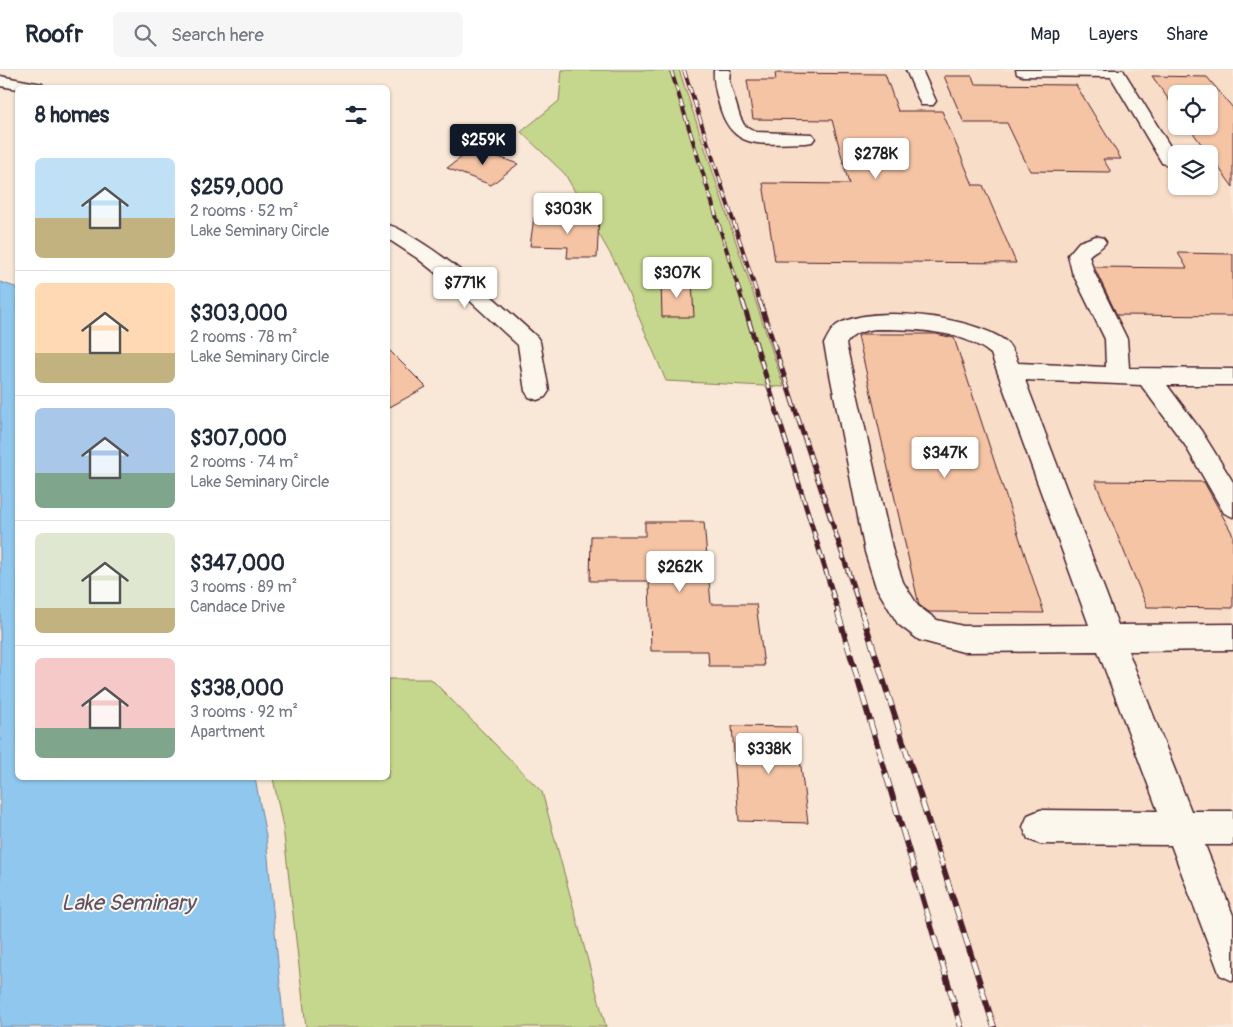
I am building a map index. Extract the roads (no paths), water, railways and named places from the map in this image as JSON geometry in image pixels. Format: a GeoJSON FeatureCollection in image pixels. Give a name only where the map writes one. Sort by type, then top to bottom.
{"type":"FeatureCollection","features":[{"type":"Feature","properties":{"kind":"street"},"geometry":{"type":"LineString","coordinates":[[722,70],[721,81],[736,128],[752,137],[806,138]]}},
{"type":"Feature","properties":{"kind":"street"},"geometry":{"type":"LineString","coordinates":[[914,70],[927,101]]}},
{"type":"Feature","properties":{"kind":"street"},"geometry":{"type":"LineString","coordinates":[[1023,70],[1116,71],[1168,157]]}},
{"type":"Feature","properties":{"kind":"street"},"geometry":{"type":"LineString","coordinates":[[0,81],[21,85]]}},
{"type":"Feature","properties":{"kind":"street"},"geometry":{"type":"LineString","coordinates":[[390,232],[424,253],[475,293],[529,342],[537,391]]}},
{"type":"Feature","properties":{"kind":"street"},"geometry":{"type":"LineString","coordinates":[[1096,242],[1086,246],[1078,254],[1084,272],[1116,339],[1118,376]]}},
{"type":"Feature","properties":{"kind":"street"},"geometry":{"type":"LineString","coordinates":[[1233,637],[1108,638],[963,639],[929,631],[908,615],[890,587],[879,552],[835,344],[844,330],[869,322],[902,322],[948,327],[974,335],[998,347],[1010,371],[1108,638],[1233,962]]}},
{"type":"Feature","properties":{"kind":"street"},"geometry":{"type":"LineString","coordinates":[[1010,371],[1118,376],[1233,377]]}},
{"type":"Feature","properties":{"kind":"street"},"geometry":{"type":"LineString","coordinates":[[1147,376],[1176,412],[1202,450],[1233,506]]}},
{"type":"Feature","properties":{"kind":"street"},"geometry":{"type":"LineString","coordinates":[[1040,827],[1233,828]]}},
{"type":"Feature","properties":{"kind":"water","name":"Lake Seminary"},"geometry":{"type":"Polygon","coordinates":[[[0,282],[15,287],[15,780],[255,780],[266,836],[284,1027],[0,1027],[0,282]]]}},
{"type":"Feature","properties":{"kind":"railway"},"geometry":{"type":"LineString","coordinates":[[671,70],[743,303]]}},
{"type":"Feature","properties":{"kind":"railway"},"geometry":{"type":"LineString","coordinates":[[684,70],[760,303]]}},
{"type":"Feature","properties":{"kind":"railway"},"geometry":{"type":"LineString","coordinates":[[743,302],[839,614]]}},
{"type":"Feature","properties":{"kind":"railway"},"geometry":{"type":"LineString","coordinates":[[760,302],[862,614]]}},
{"type":"Feature","properties":{"kind":"railway"},"geometry":{"type":"LineString","coordinates":[[838,613],[961,1027]]}},
{"type":"Feature","properties":{"kind":"railway"},"geometry":{"type":"LineString","coordinates":[[862,613],[994,1027]]}}]}
